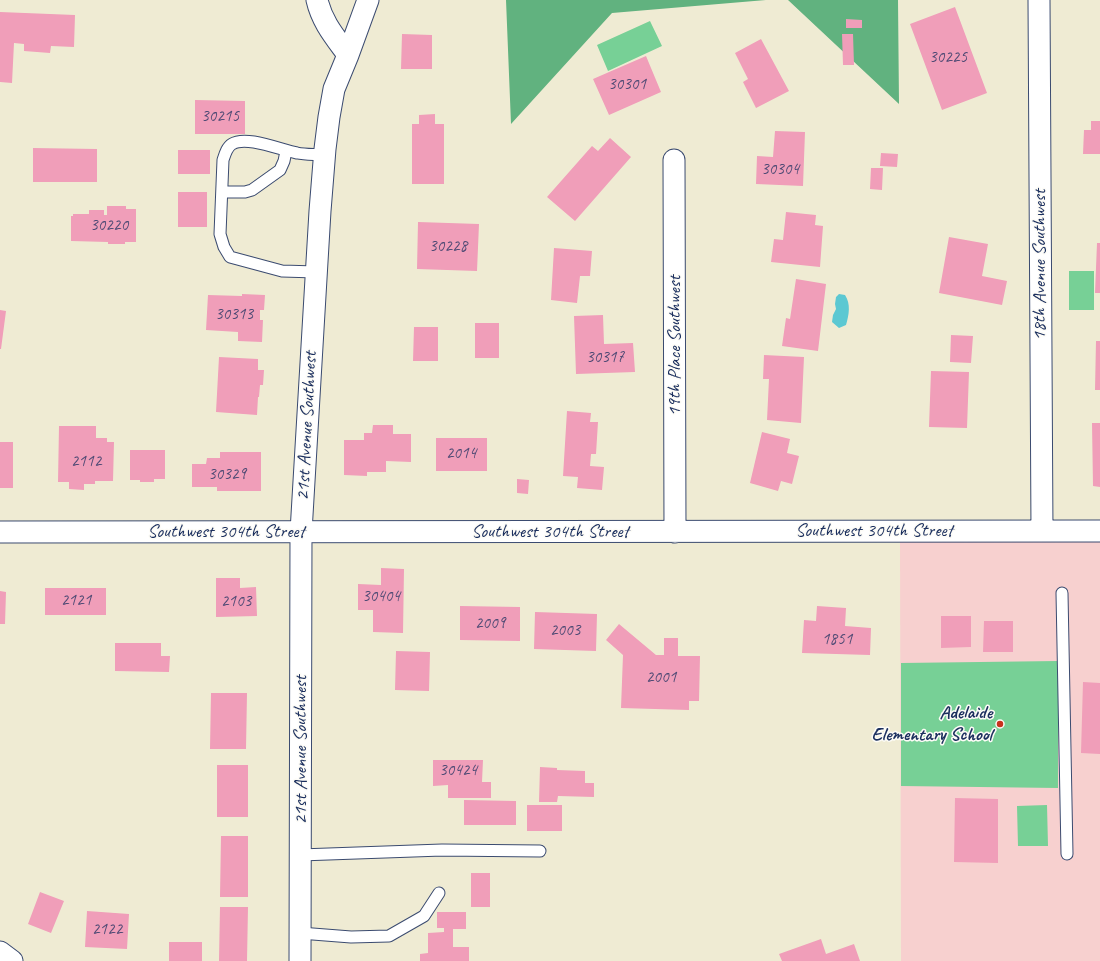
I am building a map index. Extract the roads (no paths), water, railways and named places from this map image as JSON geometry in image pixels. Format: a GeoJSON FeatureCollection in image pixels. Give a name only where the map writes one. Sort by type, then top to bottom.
{"type":"FeatureCollection","features":[{"type":"Feature","properties":{"kind":"street"},"geometry":{"type":"LineString","coordinates":[[317,0],[323,19],[328,28],[348,55]]}},
{"type":"Feature","properties":{"kind":"street","name":"21st Avenue Southwest"},"geometry":{"type":"LineString","coordinates":[[300,961],[301,532],[316,272],[325,155],[334,89],[368,0]]}},
{"type":"Feature","properties":{"kind":"street","name":"18th Avenue Southwest"},"geometry":{"type":"LineString","coordinates":[[1039,0],[1042,531]]}},
{"type":"Feature","properties":{"kind":"street","name":"19th Place Southwest"},"geometry":{"type":"LineString","coordinates":[[674,160],[675,532]]}},
{"type":"Feature","properties":{"kind":"street","name":"Southwest 304th Street"},"geometry":{"type":"LineString","coordinates":[[0,532],[1100,531]]}},
{"type":"Feature","properties":{"kind":"street"},"geometry":{"type":"LineString","coordinates":[[0,952],[12,961]]}},
{"type":"Feature","properties":{"kind":"lane"},"geometry":{"type":"LineString","coordinates":[[316,272],[282,271],[230,258],[224,247],[220,234],[223,160],[226,150],[233,144],[242,142],[254,142],[286,151],[325,155]]}},
{"type":"Feature","properties":{"kind":"lane"},"geometry":{"type":"LineString","coordinates":[[222,192],[245,192],[252,190],[280,170],[286,151]]}},
{"type":"Feature","properties":{"kind":"lane"},"geometry":{"type":"LineString","coordinates":[[1062,593],[1067,854]]}},
{"type":"Feature","properties":{"kind":"lane"},"geometry":{"type":"LineString","coordinates":[[300,855],[442,850],[540,851]]}},
{"type":"Feature","properties":{"kind":"lane"},"geometry":{"type":"LineString","coordinates":[[300,933],[351,937],[389,936],[424,916],[439,894]]}},
{"type":"Feature","properties":{"kind":"water"},"geometry":{"type":"Polygon","coordinates":[[[839,294],[845,295],[847,298],[849,310],[846,325],[839,328],[832,322],[836,309],[836,297],[839,294]]]}},
{"type":"Feature","properties":{"kind":"place","name":"Adelaide Elementary School"},"geometry":{"type":"Point","coordinates":[1000,724]}}]}
